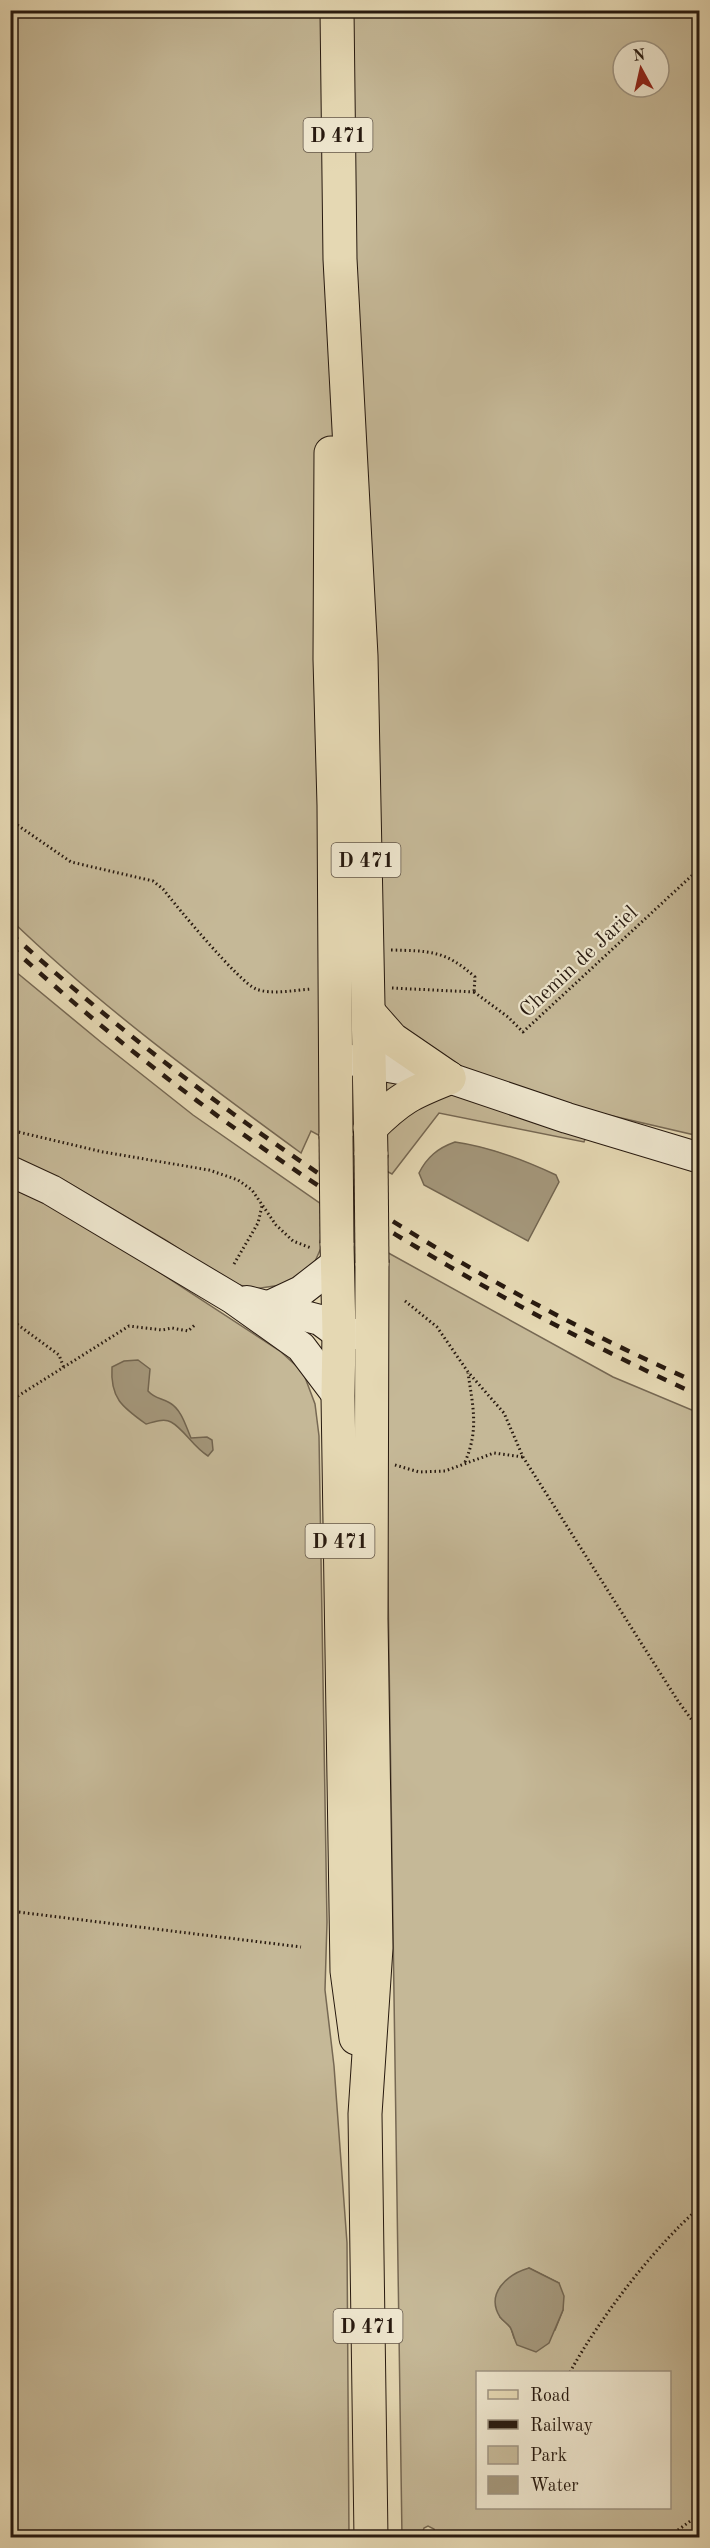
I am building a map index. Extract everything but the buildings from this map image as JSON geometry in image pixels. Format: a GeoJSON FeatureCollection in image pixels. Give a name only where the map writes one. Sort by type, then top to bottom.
{"type":"FeatureCollection","features":[{"type":"Feature","properties":{"kind":"main road","name":"D 471"},"geometry":{"type":"LineString","coordinates":[[337,10],[340,259],[361,656],[370,1014],[372,1263],[338,1396],[347,1971],[365,2114]]}},
{"type":"Feature","properties":{"kind":"main road","name":"D 471"},"geometry":{"type":"LineString","coordinates":[[340,259],[330,486],[336,1136],[329,1252],[355,1334],[370,1451],[376,1948],[365,2114],[371,2538]]}},
{"type":"Feature","properties":{"kind":"main road"},"geometry":{"type":"LineString","coordinates":[[370,1014],[392,1039],[449,1078]]}},
{"type":"Feature","properties":{"kind":"main road"},"geometry":{"type":"LineString","coordinates":[[336,1058],[449,1078],[567,1118],[699,1158]]}},
{"type":"Feature","properties":{"kind":"main road"},"geometry":{"type":"LineString","coordinates":[[370,1141],[394,1104],[408,1094],[449,1078]]}},
{"type":"Feature","properties":{"kind":"main road"},"geometry":{"type":"LineString","coordinates":[[10,1171],[60,1196],[232,1298],[301,1347],[338,1396]]}},
{"type":"Feature","properties":{"kind":"main road"},"geometry":{"type":"LineString","coordinates":[[269,1306],[302,1291],[329,1252]]}},
{"type":"Feature","properties":{"kind":"main road"},"geometry":{"type":"LineString","coordinates":[[232,1298],[321,1320],[355,1334]]}},
{"type":"Feature","properties":{"kind":"main road"},"geometry":{"type":"LineString","coordinates":[[301,1347],[325,1344],[355,1334]]}},
{"type":"Feature","properties":{"kind":"path"},"geometry":{"type":"LineString","coordinates":[[10,820],[71,862],[153,881],[164,889],[236,972],[253,988],[265,992],[322,988]]}},
{"type":"Feature","properties":{"kind":"path","name":"Chemin de Jariel"},"geometry":{"type":"LineString","coordinates":[[474,992],[508,1017],[523,1032],[699,868]]}},
{"type":"Feature","properties":{"kind":"path"},"geometry":{"type":"LineString","coordinates":[[368,949],[431,951],[458,962],[475,977],[474,992],[390,988]]}},
{"type":"Feature","properties":{"kind":"path"},"geometry":{"type":"LineString","coordinates":[[10,1130],[103,1152],[209,1170],[246,1186],[276,1225],[293,1240],[329,1252]]}},
{"type":"Feature","properties":{"kind":"path"},"geometry":{"type":"LineString","coordinates":[[234,1264],[258,1223],[262,1204]]}},
{"type":"Feature","properties":{"kind":"path"},"geometry":{"type":"LineString","coordinates":[[405,1301],[437,1327],[468,1371],[504,1413],[523,1457],[699,1731]]}},
{"type":"Feature","properties":{"kind":"path"},"geometry":{"type":"LineString","coordinates":[[10,1319],[59,1355],[64,1368]]}},
{"type":"Feature","properties":{"kind":"path"},"geometry":{"type":"LineString","coordinates":[[10,1401],[129,1326],[188,1331],[196,1324]]}},
{"type":"Feature","properties":{"kind":"path"},"geometry":{"type":"LineString","coordinates":[[465,1462],[473,1443],[475,1422],[468,1371]]}},
{"type":"Feature","properties":{"kind":"path"},"geometry":{"type":"LineString","coordinates":[[370,1451],[402,1469],[419,1472],[445,1472],[465,1462],[494,1453],[523,1457]]}},
{"type":"Feature","properties":{"kind":"path"},"geometry":{"type":"LineString","coordinates":[[10,1911],[301,1947]]}},
{"type":"Feature","properties":{"kind":"path"},"geometry":{"type":"LineString","coordinates":[[571,2371],[582,2351],[632,2280],[699,2207]]}},
{"type":"Feature","properties":{"kind":"path"},"geometry":{"type":"LineString","coordinates":[[667,2538],[699,2514]]}},
{"type":"Feature","properties":{"kind":"green space"},"geometry":{"type":"Polygon","coordinates":[[[10,11],[699,11],[699,1136],[595,1112],[584,1142],[439,1113],[392,1174],[311,1131],[301,1153],[189,1070],[45,952],[11,920],[10,11]]]}},
{"type":"Feature","properties":{"kind":"green space"},"geometry":{"type":"Polygon","coordinates":[[[10,967],[193,1115],[321,1204],[321,1248],[312,1268],[281,1285],[254,1289],[229,1282],[167,1241],[62,1179],[11,1158],[10,967]]]}},
{"type":"Feature","properties":{"kind":"green space"},"geometry":{"type":"Polygon","coordinates":[[[10,1183],[70,1214],[280,1351],[303,1372],[315,1404],[319,1436],[327,1922],[325,1990],[334,2066],[347,2243],[349,2537],[11,2537],[10,1183]]]}},
{"type":"Feature","properties":{"kind":"green space"},"geometry":{"type":"Polygon","coordinates":[[[383,1250],[613,1377],[699,1413],[699,2537],[437,2538],[434,2529],[428,2526],[424,2528],[421,2537],[402,2537],[383,1250]],[[529,2268],[500,2317],[511,2328],[514,2338],[555,2330],[563,2310],[559,2283],[529,2268]]]}},
{"type":"Feature","properties":{"kind":"water"},"geometry":{"type":"Polygon","coordinates":[[[455,1142],[507,1155],[556,1175],[559,1182],[528,1241],[424,1185],[419,1173],[426,1162],[438,1150],[455,1142]]]}},
{"type":"Feature","properties":{"kind":"water"},"geometry":{"type":"Polygon","coordinates":[[[138,1360],[150,1369],[148,1391],[178,1410],[191,1438],[207,1437],[212,1440],[213,1450],[208,1456],[171,1422],[162,1420],[146,1424],[119,1401],[113,1387],[112,1367],[124,1361],[138,1360]]]}},
{"type":"Feature","properties":{"kind":"water"},"geometry":{"type":"Polygon","coordinates":[[[529,2268],[559,2283],[564,2296],[563,2310],[549,2343],[536,2352],[517,2345],[510,2327],[500,2317],[495,2300],[501,2286],[507,2280],[529,2268]]]}},
{"type":"Feature","properties":{"kind":"railway"},"geometry":{"type":"LineString","coordinates":[[10,933],[88,1001],[169,1065],[252,1127],[337,1186],[425,1241],[515,1293],[606,1340],[700,1384]]}},
{"type":"Feature","properties":{"kind":"railway"},"geometry":{"type":"LineString","coordinates":[[10,946],[168,1079],[337,1198],[425,1252],[515,1303],[700,1396]]}}]}
